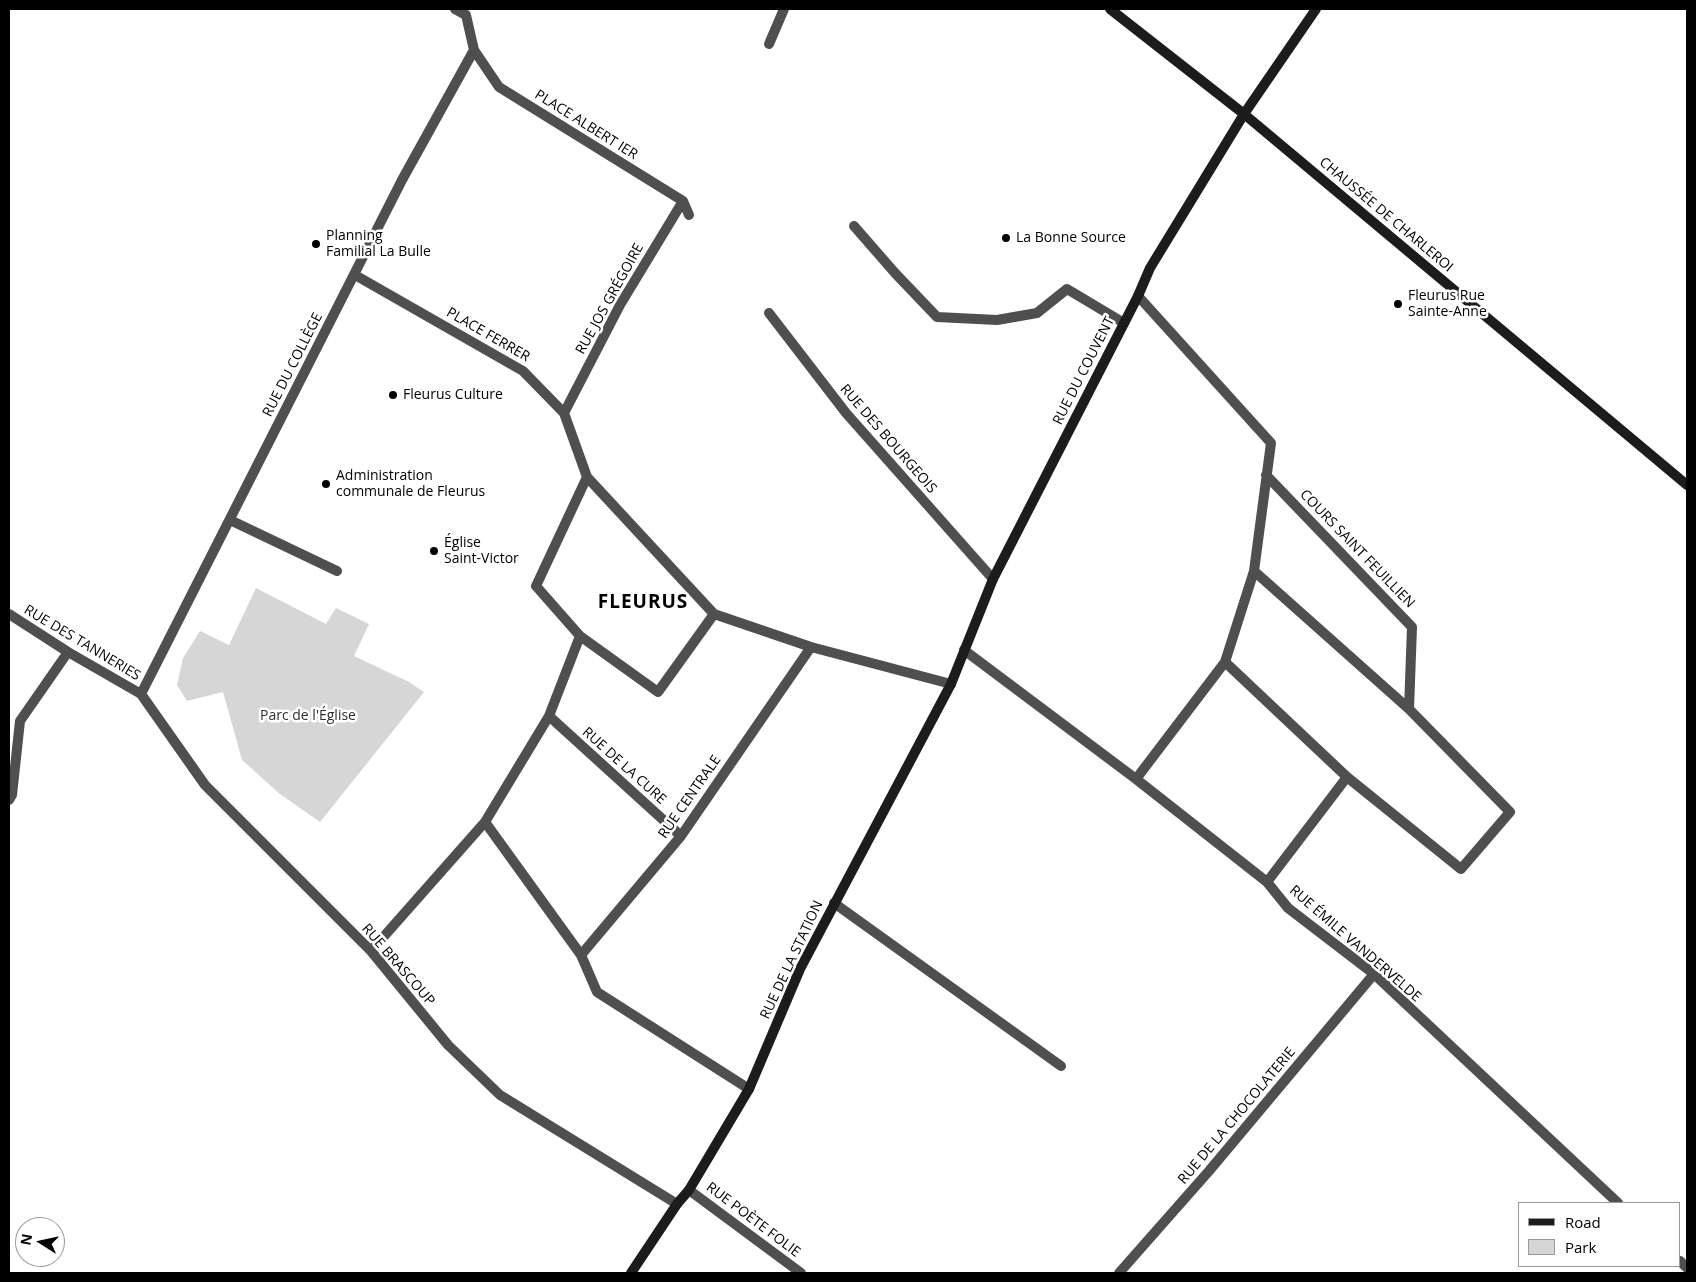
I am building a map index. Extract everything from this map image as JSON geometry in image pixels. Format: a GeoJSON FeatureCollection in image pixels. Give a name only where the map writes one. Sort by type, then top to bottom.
{"type":"FeatureCollection","features":[{"type":"Feature","properties":{"kind":"main road","name":"CHAUSSÉE DE CHARLEROI"},"geometry":{"type":"LineString","coordinates":[[1110,9],[1244,114],[1687,485]]}},
{"type":"Feature","properties":{"kind":"main road","name":"RUE DU COUVENT"},"geometry":{"type":"LineString","coordinates":[[964,650],[993,579],[1138,296],[1150,268],[1244,114],[1316,9]]}},
{"type":"Feature","properties":{"kind":"main road","name":"RUE DE LA STATION"},"geometry":{"type":"LineString","coordinates":[[631,1273],[688,1190],[749,1089],[800,968],[951,684],[964,650]]}},
{"type":"Feature","properties":{"kind":"street"},"geometry":{"type":"LineString","coordinates":[[456,9],[466,15],[474,50]]}},
{"type":"Feature","properties":{"kind":"street"},"geometry":{"type":"LineString","coordinates":[[769,44],[784,9]]}},
{"type":"Feature","properties":{"kind":"street","name":"PLACE ALBERT IER"},"geometry":{"type":"LineString","coordinates":[[474,50],[499,87],[683,201]]}},
{"type":"Feature","properties":{"kind":"street","name":"RUE DU COLLÈGE"},"geometry":{"type":"LineString","coordinates":[[141,694],[402,180],[474,50]]}},
{"type":"Feature","properties":{"kind":"street"},"geometry":{"type":"LineString","coordinates":[[683,201],[689,215]]}},
{"type":"Feature","properties":{"kind":"street","name":"RUE JOS GRÉGOIRE"},"geometry":{"type":"LineString","coordinates":[[564,413],[620,305],[683,201]]}},
{"type":"Feature","properties":{"kind":"street"},"geometry":{"type":"LineString","coordinates":[[854,226],[937,317],[997,320],[1037,314],[1068,289],[1124,323]]}},
{"type":"Feature","properties":{"kind":"street","name":"PLACE FERRER"},"geometry":{"type":"LineString","coordinates":[[354,275],[523,371],[564,413],[587,477],[714,614],[811,647],[951,684]]}},
{"type":"Feature","properties":{"kind":"street"},"geometry":{"type":"LineString","coordinates":[[1136,779],[1225,662],[1254,571],[1270,443],[1138,296]]}},
{"type":"Feature","properties":{"kind":"street","name":"RUE DES BOURGEOIS"},"geometry":{"type":"LineString","coordinates":[[769,313],[846,413],[993,579]]}},
{"type":"Feature","properties":{"kind":"street","name":"COURS SAINT FEUILLIEN"},"geometry":{"type":"LineString","coordinates":[[1266,475],[1412,627],[1409,709]]}},
{"type":"Feature","properties":{"kind":"street"},"geometry":{"type":"LineString","coordinates":[[587,477],[536,586],[580,636],[658,692],[714,614]]}},
{"type":"Feature","properties":{"kind":"street"},"geometry":{"type":"LineString","coordinates":[[230,520],[337,571]]}},
{"type":"Feature","properties":{"kind":"street"},"geometry":{"type":"LineString","coordinates":[[1225,662],[1347,777],[1461,869],[1510,812],[1409,709],[1254,571]]}},
{"type":"Feature","properties":{"kind":"street","name":"RUE DES TANNERIES"},"geometry":{"type":"LineString","coordinates":[[9,614],[68,652],[141,694]]}},
{"type":"Feature","properties":{"kind":"street"},"geometry":{"type":"LineString","coordinates":[[371,951],[485,822],[549,716],[580,636]]}},
{"type":"Feature","properties":{"kind":"street","name":"RUE CENTRALE"},"geometry":{"type":"LineString","coordinates":[[581,955],[681,836],[811,647]]}},
{"type":"Feature","properties":{"kind":"street","name":"RUE ÉMILE VANDERVELDE"},"geometry":{"type":"LineString","coordinates":[[964,650],[1136,779],[1267,882],[1288,908],[1374,974],[1617,1202]]}},
{"type":"Feature","properties":{"kind":"street"},"geometry":{"type":"LineString","coordinates":[[9,800],[12,794],[20,721],[68,652]]}},
{"type":"Feature","properties":{"kind":"street","name":"RUE BRASCOUP"},"geometry":{"type":"LineString","coordinates":[[141,694],[205,785],[371,951],[448,1045],[500,1095],[677,1204]]}},
{"type":"Feature","properties":{"kind":"street","name":"RUE DE LA CURE"},"geometry":{"type":"LineString","coordinates":[[549,716],[681,836]]}},
{"type":"Feature","properties":{"kind":"street"},"geometry":{"type":"LineString","coordinates":[[1267,882],[1347,777]]}},
{"type":"Feature","properties":{"kind":"street"},"geometry":{"type":"LineString","coordinates":[[485,822],[581,955],[597,992],[749,1089]]}},
{"type":"Feature","properties":{"kind":"street"},"geometry":{"type":"LineString","coordinates":[[834,903],[1060,1066]]}},
{"type":"Feature","properties":{"kind":"street","name":"RUE DE LA CHOCOLATERIE"},"geometry":{"type":"LineString","coordinates":[[1119,1273],[1209,1171],[1374,974]]}},
{"type":"Feature","properties":{"kind":"street","name":"RUE POÈTE FOLIE"},"geometry":{"type":"LineString","coordinates":[[688,1190],[801,1273]]}},
{"type":"Feature","properties":{"kind":"green space","name":"Parc de l'Église"},"geometry":{"type":"Polygon","coordinates":[[[256,588],[326,624],[336,608],[369,624],[354,656],[409,682],[424,692],[320,822],[280,794],[242,760],[223,692],[187,701],[177,685],[183,658],[200,631],[229,645],[256,588]]]}},
{"type":"Feature","properties":{"kind":"place","name":"La Bonne Source"},"geometry":{"type":"Point","coordinates":[1006,238]}},
{"type":"Feature","properties":{"kind":"place","name":"Planning Familial La Bulle"},"geometry":{"type":"Point","coordinates":[316,244]}},
{"type":"Feature","properties":{"kind":"place","name":"Fleurus Rue Sainte-Anne"},"geometry":{"type":"Point","coordinates":[1398,304]}},
{"type":"Feature","properties":{"kind":"place","name":"Fleurus Culture"},"geometry":{"type":"Point","coordinates":[393,395]}},
{"type":"Feature","properties":{"kind":"place","name":"Administration communale de Fleurus"},"geometry":{"type":"Point","coordinates":[326,484]}},
{"type":"Feature","properties":{"kind":"place","name":"Église Saint-Victor"},"geometry":{"type":"Point","coordinates":[434,551]}},
{"type":"Feature","properties":{"kind":"district","name":"FLEURUS"},"geometry":{"type":"Point","coordinates":[643,603]}}]}
